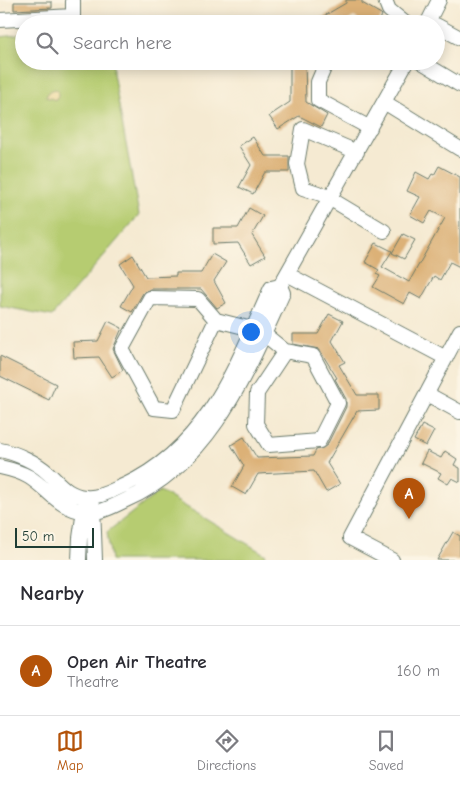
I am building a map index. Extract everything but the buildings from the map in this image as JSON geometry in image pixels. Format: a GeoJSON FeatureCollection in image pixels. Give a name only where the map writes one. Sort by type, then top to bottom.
{"type":"FeatureCollection","features":[{"type":"Feature","properties":{"kind":"street"},"geometry":{"type":"LineString","coordinates":[[73,0],[73,15]]}},
{"type":"Feature","properties":{"kind":"street"},"geometry":{"type":"LineString","coordinates":[[385,0],[389,10],[395,15]]}},
{"type":"Feature","properties":{"kind":"street"},"geometry":{"type":"LineString","coordinates":[[434,15],[439,0]]}},
{"type":"Feature","properties":{"kind":"street"},"geometry":{"type":"LineString","coordinates":[[0,20],[15,19]]}},
{"type":"Feature","properties":{"kind":"street"},"geometry":{"type":"LineString","coordinates":[[445,31],[460,38]]}},
{"type":"Feature","properties":{"kind":"street"},"geometry":{"type":"LineString","coordinates":[[323,70],[318,82],[318,100],[370,128]]}},
{"type":"Feature","properties":{"kind":"street"},"geometry":{"type":"LineString","coordinates":[[0,466],[28,477],[54,499],[69,508],[89,505],[154,470],[179,449],[203,421],[222,393],[258,331],[271,288],[284,280],[404,70]]}},
{"type":"Feature","properties":{"kind":"street"},"geometry":{"type":"LineString","coordinates":[[426,70],[460,86]]}},
{"type":"Feature","properties":{"kind":"street"},"geometry":{"type":"LineString","coordinates":[[384,102],[460,149]]}},
{"type":"Feature","properties":{"kind":"street"},"geometry":{"type":"LineString","coordinates":[[357,152],[303,129],[298,164],[303,188],[330,199],[384,231]]}},
{"type":"Feature","properties":{"kind":"street"},"geometry":{"type":"LineString","coordinates":[[284,280],[446,358]]}},
{"type":"Feature","properties":{"kind":"street"},"geometry":{"type":"LineString","coordinates":[[216,320],[173,410],[154,408],[122,350],[150,298],[198,298],[216,320],[258,331],[285,350],[314,356],[338,403],[319,440],[269,445],[256,424],[256,393],[285,350]]}},
{"type":"Feature","properties":{"kind":"street"},"geometry":{"type":"LineString","coordinates":[[392,560],[350,538],[460,331]]}},
{"type":"Feature","properties":{"kind":"street"},"geometry":{"type":"LineString","coordinates":[[426,394],[460,412]]}},
{"type":"Feature","properties":{"kind":"street"},"geometry":{"type":"LineString","coordinates":[[0,450],[34,463],[48,473],[61,487],[89,505],[95,560]]}},
{"type":"Feature","properties":{"kind":"street"},"geometry":{"type":"LineString","coordinates":[[79,560],[80,538],[89,505]]}},
{"type":"Feature","properties":{"kind":"green space"},"geometry":{"type":"Polygon","coordinates":[[[15,35],[15,70],[113,70],[139,215],[52,316],[0,306],[0,37],[15,35]]]}},
{"type":"Feature","properties":{"kind":"green space"},"geometry":{"type":"Polygon","coordinates":[[[160,491],[266,555],[262,560],[111,560],[107,532],[160,491]]]}},
{"type":"Feature","properties":{"kind":"sand"},"geometry":{"type":"Polygon","coordinates":[[[58,90],[56,100],[46,97],[49,91],[58,90]]]}},
{"type":"Feature","properties":{"kind":"place","name":"Open Air Theatre"},"geometry":{"type":"Point","coordinates":[409,519]}}]}
